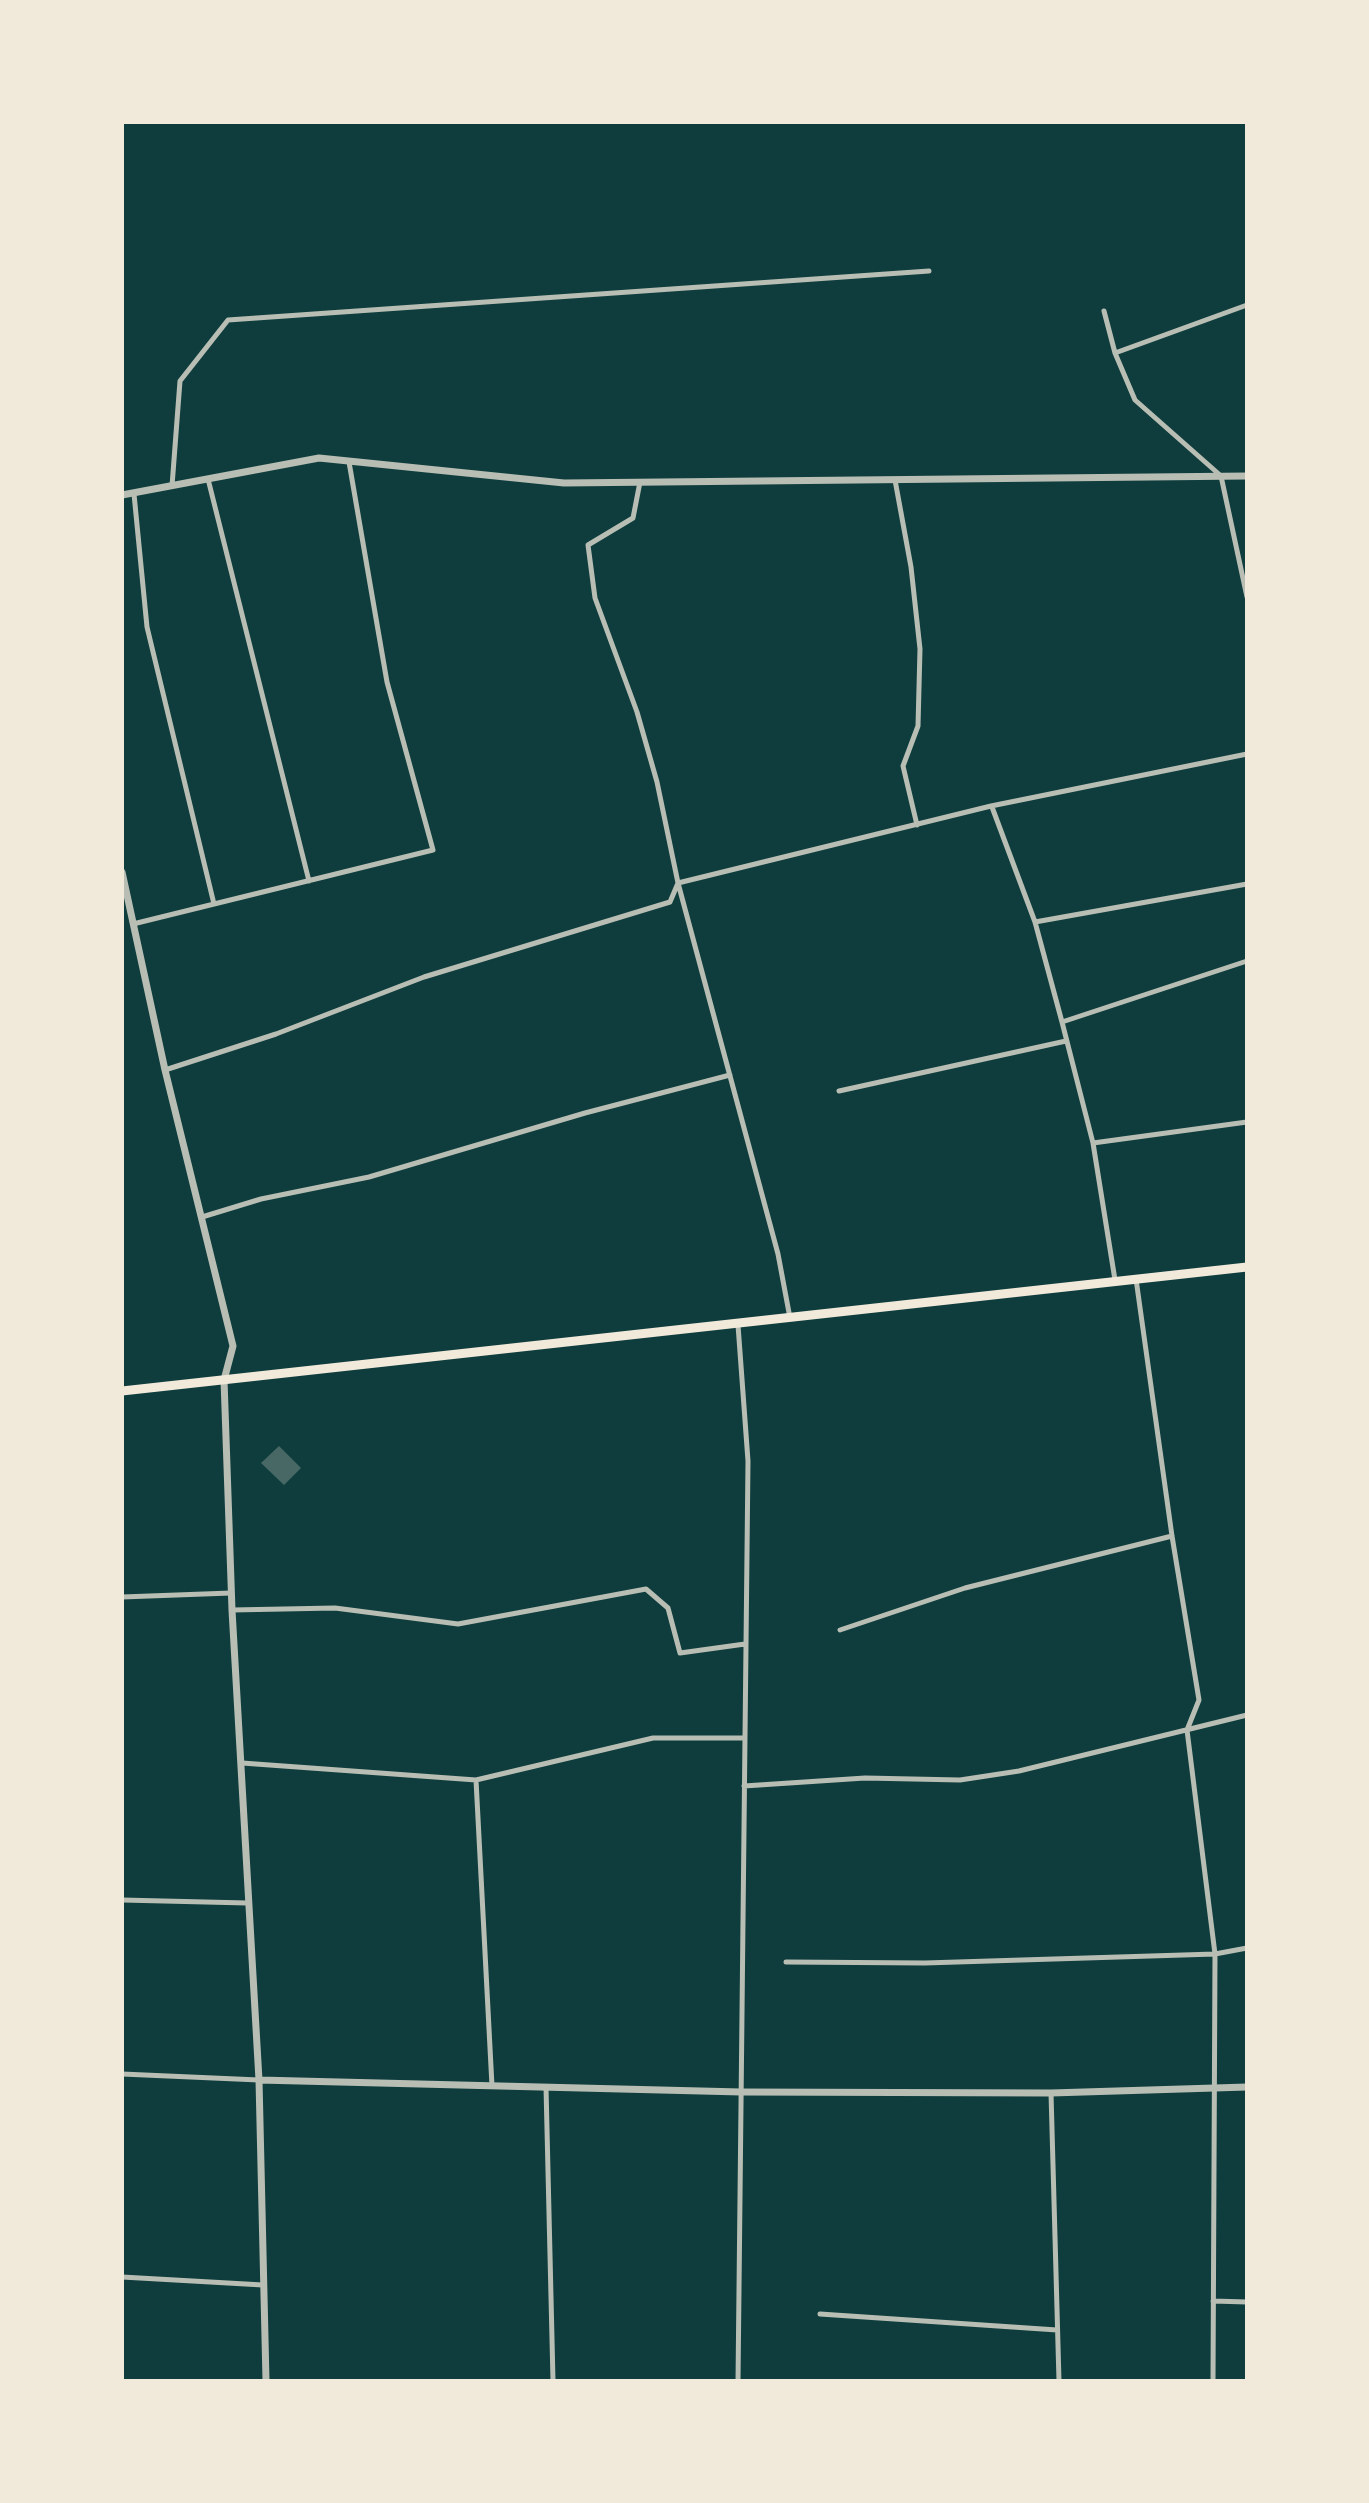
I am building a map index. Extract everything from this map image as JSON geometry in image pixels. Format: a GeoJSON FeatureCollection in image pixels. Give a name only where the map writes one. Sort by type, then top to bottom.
{"type":"FeatureCollection","features":[{"type":"Feature","properties":{"kind":"highway"},"geometry":{"type":"LineString","coordinates":[[122,1391],[1247,1267]]}},
{"type":"Feature","properties":{"kind":"street"},"geometry":{"type":"LineString","coordinates":[[172,486],[180,381],[228,320],[929,271]]}},
{"type":"Feature","properties":{"kind":"street"},"geometry":{"type":"LineString","coordinates":[[1115,353],[1247,305]]}},
{"type":"Feature","properties":{"kind":"street"},"geometry":{"type":"LineString","coordinates":[[1104,311],[1115,353],[1135,400],[1221,476],[1247,597]]}},
{"type":"Feature","properties":{"kind":"street"},"geometry":{"type":"LineString","coordinates":[[122,495],[319,458],[564,483],[1247,476]]}},
{"type":"Feature","properties":{"kind":"street"},"geometry":{"type":"LineString","coordinates":[[133,924],[433,850],[387,682],[349,461]]}},
{"type":"Feature","properties":{"kind":"street"},"geometry":{"type":"LineString","coordinates":[[208,479],[309,881]]}},
{"type":"Feature","properties":{"kind":"street"},"geometry":{"type":"LineString","coordinates":[[895,479],[911,567],[920,649],[918,726],[903,766],[917,825]]}},
{"type":"Feature","properties":{"kind":"street"},"geometry":{"type":"LineString","coordinates":[[640,482],[633,518],[588,545],[595,598],[637,712],[657,782],[678,883],[778,1254],[791,1319]]}},
{"type":"Feature","properties":{"kind":"street"},"geometry":{"type":"LineString","coordinates":[[134,494],[147,627],[214,904]]}},
{"type":"Feature","properties":{"kind":"street"},"geometry":{"type":"LineString","coordinates":[[678,883],[991,806],[1247,754]]}},
{"type":"Feature","properties":{"kind":"street"},"geometry":{"type":"LineString","coordinates":[[991,806],[1035,922],[1062,1022],[1093,1143],[1115,1280]]}},
{"type":"Feature","properties":{"kind":"street"},"geometry":{"type":"LineString","coordinates":[[122,872],[165,1070],[233,1346],[224,1380],[225,1414],[231,1593],[259,2080],[266,2381]]}},
{"type":"Feature","properties":{"kind":"street"},"geometry":{"type":"LineString","coordinates":[[165,1070],[209,1057],[424,977],[670,902],[678,883]]}},
{"type":"Feature","properties":{"kind":"street"},"geometry":{"type":"LineString","coordinates":[[1035,922],[1247,884]]}},
{"type":"Feature","properties":{"kind":"street"},"geometry":{"type":"LineString","coordinates":[[1062,1022],[1247,961]]}},
{"type":"Feature","properties":{"kind":"street"},"geometry":{"type":"LineString","coordinates":[[839,1091],[1066,1041]]}},
{"type":"Feature","properties":{"kind":"street"},"geometry":{"type":"LineString","coordinates":[[200,1218],[261,1199],[369,1177],[585,1113],[730,1075]]}},
{"type":"Feature","properties":{"kind":"street"},"geometry":{"type":"LineString","coordinates":[[1093,1143],[1247,1122]]}},
{"type":"Feature","properties":{"kind":"street"},"geometry":{"type":"LineString","coordinates":[[1135,1278],[1199,1700],[1187,1730],[1215,1954],[1213,2381]]}},
{"type":"Feature","properties":{"kind":"street"},"geometry":{"type":"LineString","coordinates":[[738,1325],[748,1461],[738,2381]]}},
{"type":"Feature","properties":{"kind":"street"},"geometry":{"type":"LineString","coordinates":[[840,1630],[965,1588],[1172,1536]]}},
{"type":"Feature","properties":{"kind":"street"},"geometry":{"type":"LineString","coordinates":[[232,1610],[335,1608],[458,1624],[646,1589],[668,1608],[680,1653],[745,1644]]}},
{"type":"Feature","properties":{"kind":"street"},"geometry":{"type":"LineString","coordinates":[[122,1597],[231,1593]]}},
{"type":"Feature","properties":{"kind":"street"},"geometry":{"type":"LineString","coordinates":[[744,1786],[865,1778],[960,1780],[1019,1771],[1247,1715]]}},
{"type":"Feature","properties":{"kind":"street"},"geometry":{"type":"LineString","coordinates":[[242,1763],[476,1780],[653,1738],[745,1738]]}},
{"type":"Feature","properties":{"kind":"street"},"geometry":{"type":"LineString","coordinates":[[476,1780],[492,2086]]}},
{"type":"Feature","properties":{"kind":"street"},"geometry":{"type":"LineString","coordinates":[[122,1900],[247,1903]]}},
{"type":"Feature","properties":{"kind":"street"},"geometry":{"type":"LineString","coordinates":[[786,1962],[925,1963],[1215,1954],[1247,1948]]}},
{"type":"Feature","properties":{"kind":"street"},"geometry":{"type":"LineString","coordinates":[[122,2074],[741,2092],[1051,2093],[1247,2087]]}},
{"type":"Feature","properties":{"kind":"street"},"geometry":{"type":"LineString","coordinates":[[546,2087],[553,2381]]}},
{"type":"Feature","properties":{"kind":"street"},"geometry":{"type":"LineString","coordinates":[[1051,2093],[1059,2381]]}},
{"type":"Feature","properties":{"kind":"street"},"geometry":{"type":"LineString","coordinates":[[122,2277],[263,2285]]}},
{"type":"Feature","properties":{"kind":"street"},"geometry":{"type":"LineString","coordinates":[[1213,2301],[1247,2302]]}},
{"type":"Feature","properties":{"kind":"street"},"geometry":{"type":"LineString","coordinates":[[820,2314],[1057,2330]]}},
{"type":"Feature","properties":{"kind":"building"},"geometry":{"type":"Polygon","coordinates":[[[279,1446],[301,1468],[284,1485],[261,1463],[279,1446]]]}}]}
